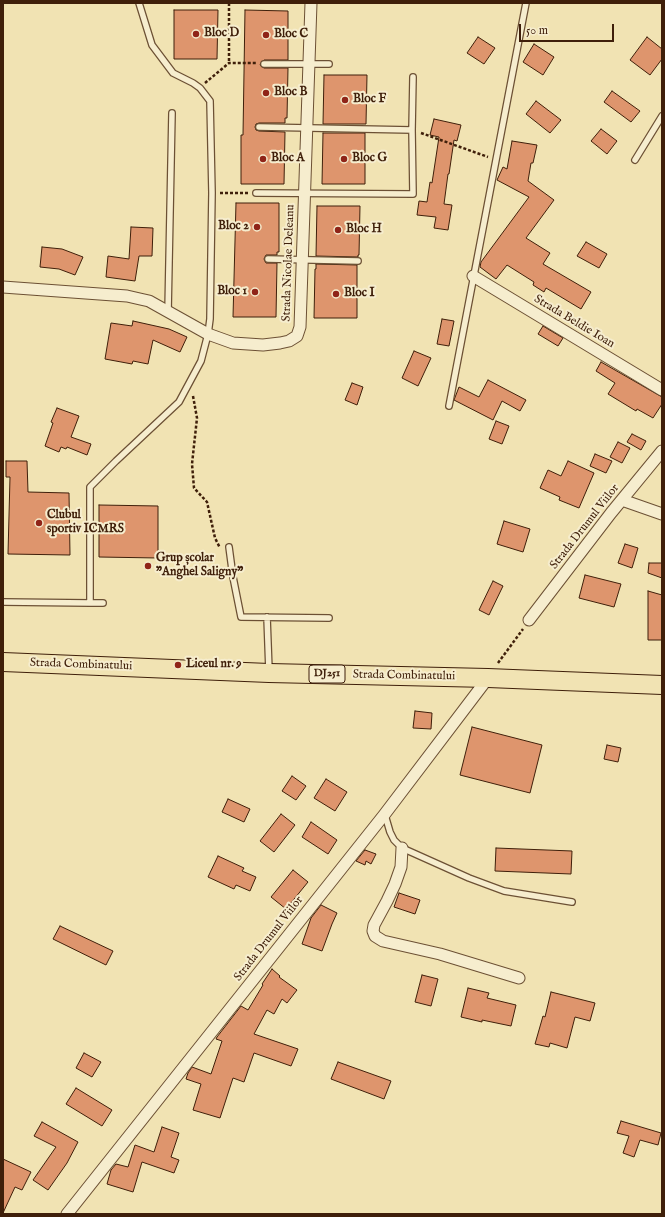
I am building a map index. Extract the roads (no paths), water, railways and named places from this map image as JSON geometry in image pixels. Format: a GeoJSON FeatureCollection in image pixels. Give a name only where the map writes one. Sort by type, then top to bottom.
{"type":"FeatureCollection","features":[{"type":"Feature","properties":{"kind":"main road","name":"Strada Combinatului"},"geometry":{"type":"LineString","coordinates":[[3,662],[269,673],[488,678],[662,685]]}},
{"type":"Feature","properties":{"kind":"street","name":"Strada Nicolae Deleanu"},"geometry":{"type":"LineString","coordinates":[[3,287],[127,296],[149,301],[208,334],[233,343],[263,345],[289,341],[297,336],[300,328],[303,260],[310,3]]}},
{"type":"Feature","properties":{"kind":"street","name":"Strada Beldie Ioan"},"geometry":{"type":"LineString","coordinates":[[473,276],[662,390]]}},
{"type":"Feature","properties":{"kind":"street","name":"Strada Drumul Viilor"},"geometry":{"type":"LineString","coordinates":[[529,620],[662,451]]}},
{"type":"Feature","properties":{"kind":"street"},"geometry":{"type":"LineString","coordinates":[[622,500],[662,514]]}},
{"type":"Feature","properties":{"kind":"street","name":"Strada Drumul Viilor"},"geometry":{"type":"LineString","coordinates":[[67,1214],[384,815],[488,678]]}},
{"type":"Feature","properties":{"kind":"street"},"geometry":{"type":"LineString","coordinates":[[402,848],[401,867],[387,901],[374,924],[373,931],[375,936],[383,941],[440,954],[519,978]]}},
{"type":"Feature","properties":{"kind":"lane"},"geometry":{"type":"LineString","coordinates":[[90,603],[90,487],[179,402],[202,361],[208,334],[212,193],[210,101],[200,88],[193,82],[172,73],[152,45],[140,3]]}},
{"type":"Feature","properties":{"kind":"lane"},"geometry":{"type":"LineString","coordinates":[[449,406],[526,3]]}},
{"type":"Feature","properties":{"kind":"lane"},"geometry":{"type":"LineString","coordinates":[[264,64],[330,64]]}},
{"type":"Feature","properties":{"kind":"lane"},"geometry":{"type":"LineString","coordinates":[[256,193],[412,194],[412,77]]}},
{"type":"Feature","properties":{"kind":"lane"},"geometry":{"type":"LineString","coordinates":[[168,312],[172,113]]}},
{"type":"Feature","properties":{"kind":"lane"},"geometry":{"type":"LineString","coordinates":[[635,160],[662,116]]}},
{"type":"Feature","properties":{"kind":"lane"},"geometry":{"type":"LineString","coordinates":[[259,127],[412,130]]}},
{"type":"Feature","properties":{"kind":"lane"},"geometry":{"type":"LineString","coordinates":[[268,259],[358,261]]}},
{"type":"Feature","properties":{"kind":"lane"},"geometry":{"type":"LineString","coordinates":[[229,547],[240,617],[329,618]]}},
{"type":"Feature","properties":{"kind":"lane"},"geometry":{"type":"LineString","coordinates":[[3,602],[103,603]]}},
{"type":"Feature","properties":{"kind":"lane"},"geometry":{"type":"LineString","coordinates":[[267,617],[269,673]]}},
{"type":"Feature","properties":{"kind":"lane"},"geometry":{"type":"LineString","coordinates":[[384,815],[394,840],[402,848],[468,878],[504,891],[572,902]]}},
{"type":"Feature","properties":{"kind":"place","name":"Bloc D"},"geometry":{"type":"Point","coordinates":[196,34]}},
{"type":"Feature","properties":{"kind":"place","name":"Bloc C"},"geometry":{"type":"Point","coordinates":[266,35]}},
{"type":"Feature","properties":{"kind":"place","name":"Bloc B"},"geometry":{"type":"Point","coordinates":[266,93]}},
{"type":"Feature","properties":{"kind":"place","name":"Bloc F"},"geometry":{"type":"Point","coordinates":[345,100]}},
{"type":"Feature","properties":{"kind":"place","name":"Bloc A"},"geometry":{"type":"Point","coordinates":[263,159]}},
{"type":"Feature","properties":{"kind":"place","name":"Bloc G"},"geometry":{"type":"Point","coordinates":[344,159]}},
{"type":"Feature","properties":{"kind":"place","name":"Bloc 2"},"geometry":{"type":"Point","coordinates":[257,227]}},
{"type":"Feature","properties":{"kind":"place","name":"Bloc H"},"geometry":{"type":"Point","coordinates":[338,230]}},
{"type":"Feature","properties":{"kind":"place","name":"Bloc 1"},"geometry":{"type":"Point","coordinates":[255,292]}},
{"type":"Feature","properties":{"kind":"place","name":"Bloc I"},"geometry":{"type":"Point","coordinates":[336,294]}},
{"type":"Feature","properties":{"kind":"place","name":"Clubul sportiv ICMRS"},"geometry":{"type":"Point","coordinates":[39,523]}},
{"type":"Feature","properties":{"kind":"place","name":"Grup școlar \"Anghel Saligny\""},"geometry":{"type":"Point","coordinates":[148,566]}},
{"type":"Feature","properties":{"kind":"place","name":"Liceul nr. 9"},"geometry":{"type":"Point","coordinates":[178,665]}}]}
